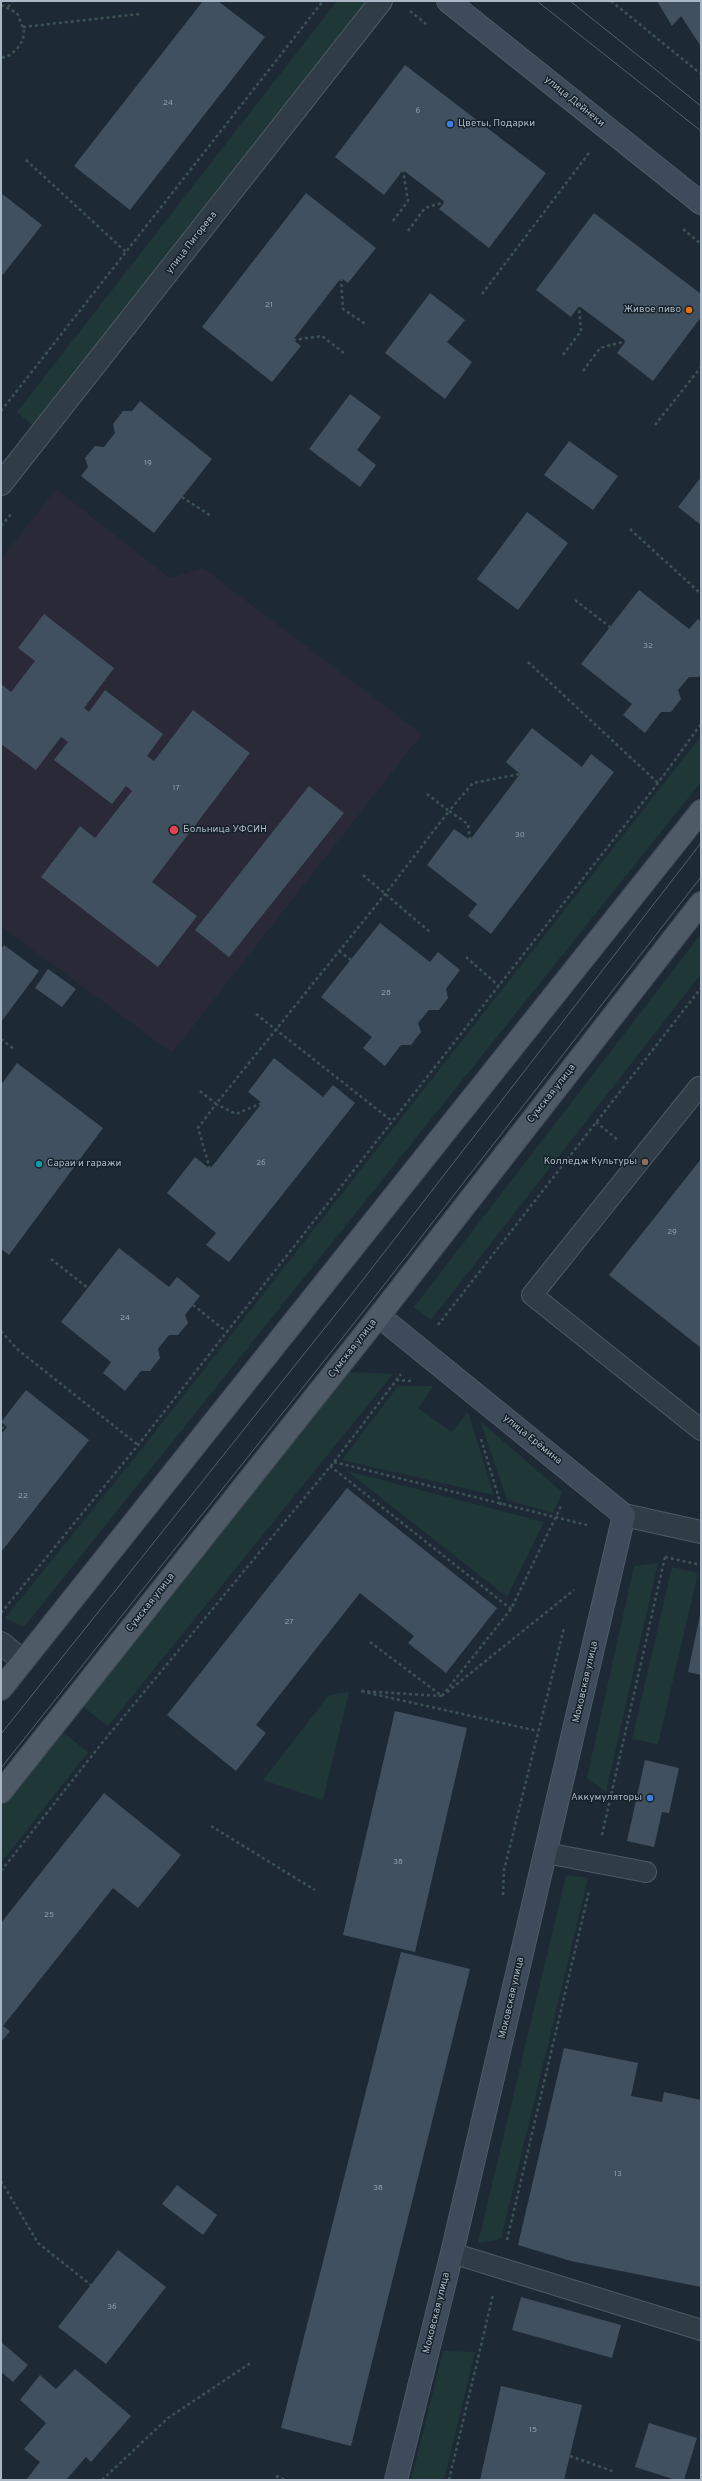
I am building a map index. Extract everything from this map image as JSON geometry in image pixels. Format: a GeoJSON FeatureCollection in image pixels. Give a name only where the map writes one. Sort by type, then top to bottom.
{"type":"FeatureCollection","features":[{"type":"Feature","properties":{"kind":"main road"},"geometry":{"type":"LineString","coordinates":[[1,1689],[701,811]]}},
{"type":"Feature","properties":{"kind":"main road","name":"Сумская улица"},"geometry":{"type":"LineString","coordinates":[[1,1792],[379,1316],[701,903]]}},
{"type":"Feature","properties":{"kind":"street","name":"улица Пигорева"},"geometry":{"type":"LineString","coordinates":[[1,484],[381,1]]}},
{"type":"Feature","properties":{"kind":"street","name":"улица Дейнеки"},"geometry":{"type":"LineString","coordinates":[[448,1],[701,203]]}},
{"type":"Feature","properties":{"kind":"street","name":"улица Ерёмина"},"geometry":{"type":"LineString","coordinates":[[379,1316],[624,1515],[700,1527]]}},
{"type":"Feature","properties":{"kind":"street","name":"Моковская улица"},"geometry":{"type":"LineString","coordinates":[[396,2480],[452,2253],[624,1515]]}},
{"type":"Feature","properties":{"kind":"street"},"geometry":{"type":"LineString","coordinates":[[1,1643],[23,1661]]}},
{"type":"Feature","properties":{"kind":"lane"},"geometry":{"type":"LineString","coordinates":[[699,1087],[532,1295],[701,1430]]}},
{"type":"Feature","properties":{"kind":"lane"},"geometry":{"type":"LineString","coordinates":[[546,1853],[646,1872]]}},
{"type":"Feature","properties":{"kind":"lane"},"geometry":{"type":"LineString","coordinates":[[452,2253],[701,2330]]}},
{"type":"Feature","properties":{"kind":"path"},"geometry":{"type":"LineString","coordinates":[[8,7],[13,1]]}},
{"type":"Feature","properties":{"kind":"path"},"geometry":{"type":"LineString","coordinates":[[1,411],[323,1]]}},
{"type":"Feature","properties":{"kind":"path"},"geometry":{"type":"LineString","coordinates":[[611,1],[701,74]]}},
{"type":"Feature","properties":{"kind":"path"},"geometry":{"type":"LineString","coordinates":[[1,5],[8,7],[17,13],[23,27],[23,40],[17,49],[10,55],[1,58]]}},
{"type":"Feature","properties":{"kind":"path"},"geometry":{"type":"LineString","coordinates":[[23,27],[139,14]]}},
{"type":"Feature","properties":{"kind":"path"},"geometry":{"type":"LineString","coordinates":[[482,294],[589,153]]}},
{"type":"Feature","properties":{"kind":"path"},"geometry":{"type":"LineString","coordinates":[[26,160],[126,252]]}},
{"type":"Feature","properties":{"kind":"path"},"geometry":{"type":"LineString","coordinates":[[393,221],[408,201],[403,170]]}},
{"type":"Feature","properties":{"kind":"path"},"geometry":{"type":"LineString","coordinates":[[408,232],[425,208],[445,202]]}},
{"type":"Feature","properties":{"kind":"path"},"geometry":{"type":"LineString","coordinates":[[341,278],[343,309],[367,325]]}},
{"type":"Feature","properties":{"kind":"path"},"geometry":{"type":"LineString","coordinates":[[562,355],[581,331],[579,306]]}},
{"type":"Feature","properties":{"kind":"path"},"geometry":{"type":"LineString","coordinates":[[293,340],[322,336],[345,354]]}},
{"type":"Feature","properties":{"kind":"path"},"geometry":{"type":"LineString","coordinates":[[583,371],[600,348],[626,341]]}},
{"type":"Feature","properties":{"kind":"path"},"geometry":{"type":"LineString","coordinates":[[655,426],[701,367]]}},
{"type":"Feature","properties":{"kind":"path"},"geometry":{"type":"LineString","coordinates":[[182,497],[211,516]]}},
{"type":"Feature","properties":{"kind":"path"},"geometry":{"type":"LineString","coordinates":[[630,529],[701,594]]}},
{"type":"Feature","properties":{"kind":"path"},"geometry":{"type":"LineString","coordinates":[[575,600],[610,627]]}},
{"type":"Feature","properties":{"kind":"path"},"geometry":{"type":"LineString","coordinates":[[528,662],[658,784]]}},
{"type":"Feature","properties":{"kind":"path"},"geometry":{"type":"LineString","coordinates":[[1,1613],[138,1445],[227,1332],[658,784],[701,724]]}},
{"type":"Feature","properties":{"kind":"path"},"geometry":{"type":"LineString","coordinates":[[210,1169],[198,1128],[216,1104],[340,951],[449,811],[473,784],[520,774]]}},
{"type":"Feature","properties":{"kind":"path"},"geometry":{"type":"LineString","coordinates":[[427,794],[468,824],[470,840]]}},
{"type":"Feature","properties":{"kind":"path"},"geometry":{"type":"LineString","coordinates":[[363,875],[430,932]]}},
{"type":"Feature","properties":{"kind":"path"},"geometry":{"type":"LineString","coordinates":[[340,951],[351,960]]}},
{"type":"Feature","properties":{"kind":"path"},"geometry":{"type":"LineString","coordinates":[[466,957],[499,986]]}},
{"type":"Feature","properties":{"kind":"path"},"geometry":{"type":"LineString","coordinates":[[1,1871],[102,1743],[334,1462],[420,1348],[701,988]]}},
{"type":"Feature","properties":{"kind":"path"},"geometry":{"type":"LineString","coordinates":[[256,1014],[392,1121]]}},
{"type":"Feature","properties":{"kind":"path"},"geometry":{"type":"LineString","coordinates":[[1,1039],[14,1049]]}},
{"type":"Feature","properties":{"kind":"path"},"geometry":{"type":"LineString","coordinates":[[200,1091],[216,1104],[236,1114],[262,1103]]}},
{"type":"Feature","properties":{"kind":"path"},"geometry":{"type":"LineString","coordinates":[[51,1259],[88,1288]]}},
{"type":"Feature","properties":{"kind":"path"},"geometry":{"type":"LineString","coordinates":[[193,1305],[227,1332]]}},
{"type":"Feature","properties":{"kind":"path"},"geometry":{"type":"LineString","coordinates":[[1,1331],[17,1348],[138,1445]]}},
{"type":"Feature","properties":{"kind":"path"},"geometry":{"type":"LineString","coordinates":[[396,1380],[418,1382]]}},
{"type":"Feature","properties":{"kind":"path"},"geometry":{"type":"LineString","coordinates":[[1,1428],[7,1427]]}},
{"type":"Feature","properties":{"kind":"path"},"geometry":{"type":"LineString","coordinates":[[478,1432],[501,1504]]}},
{"type":"Feature","properties":{"kind":"path"},"geometry":{"type":"LineString","coordinates":[[334,1462],[589,1526],[588,1533]]}},
{"type":"Feature","properties":{"kind":"path"},"geometry":{"type":"LineString","coordinates":[[330,1466],[511,1609]]}},
{"type":"Feature","properties":{"kind":"path"},"geometry":{"type":"LineString","coordinates":[[442,1696],[511,1609],[565,1498]]}},
{"type":"Feature","properties":{"kind":"path"},"geometry":{"type":"LineString","coordinates":[[658,1554],[701,1565]]}},
{"type":"Feature","properties":{"kind":"path"},"geometry":{"type":"LineString","coordinates":[[602,1836],[665,1557]]}},
{"type":"Feature","properties":{"kind":"path"},"geometry":{"type":"LineString","coordinates":[[572,1598],[576,1583]]}},
{"type":"Feature","properties":{"kind":"path"},"geometry":{"type":"LineString","coordinates":[[538,1731],[360,1692],[442,1696],[574,1590]]}},
{"type":"Feature","properties":{"kind":"path"},"geometry":{"type":"LineString","coordinates":[[502,1899],[504,1870],[566,1620]]}},
{"type":"Feature","properties":{"kind":"path"},"geometry":{"type":"LineString","coordinates":[[370,1642],[442,1696]]}},
{"type":"Feature","properties":{"kind":"path"},"geometry":{"type":"LineString","coordinates":[[211,1826],[315,1890]]}},
{"type":"Feature","properties":{"kind":"path"},"geometry":{"type":"LineString","coordinates":[[505,2245],[591,1883]]}},
{"type":"Feature","properties":{"kind":"path"},"geometry":{"type":"LineString","coordinates":[[1,2181],[38,2243],[91,2285]]}},
{"type":"Feature","properties":{"kind":"path"},"geometry":{"type":"LineString","coordinates":[[449,2480],[494,2291]]}},
{"type":"Feature","properties":{"kind":"path"},"geometry":{"type":"LineString","coordinates":[[102,2480],[168,2418],[252,2362]]}},
{"type":"Feature","properties":{"kind":"path"},"geometry":{"type":"LineString","coordinates":[[570,2456],[615,2472]]}},
{"type":"Feature","properties":{"kind":"path"},"geometry":{"type":"LineString","coordinates":[[276,2476],[285,2480]]}},
{"type":"Feature","properties":{"kind":"shaded area","name":"Больница УФСИН"},"geometry":{"type":"Polygon","coordinates":[[[56,489],[170,578],[203,568],[422,734],[172,1053],[1,926],[1,559],[56,489]]]}},
{"type":"Feature","properties":{"kind":"green space"},"geometry":{"type":"Polygon","coordinates":[[[337,1],[374,1],[36,428],[17,412],[337,1]]]}},
{"type":"Feature","properties":{"kind":"green space"},"geometry":{"type":"Polygon","coordinates":[[[701,736],[701,782],[24,1627],[5,1618],[133,1460],[701,736]]]}},
{"type":"Feature","properties":{"kind":"green space"},"geometry":{"type":"Polygon","coordinates":[[[701,934],[701,974],[431,1320],[414,1307],[701,934]]]}},
{"type":"Feature","properties":{"kind":"green space"},"geometry":{"type":"Polygon","coordinates":[[[347,1372],[393,1374],[108,1726],[81,1705],[347,1372]]]}},
{"type":"Feature","properties":{"kind":"green space"},"geometry":{"type":"Polygon","coordinates":[[[398,1386],[433,1386],[418,1408],[452,1432],[468,1412],[494,1495],[342,1460],[398,1386]]]}},
{"type":"Feature","properties":{"kind":"green space"},"geometry":{"type":"Polygon","coordinates":[[[480,1421],[562,1492],[553,1513],[507,1500],[480,1421]]]}},
{"type":"Feature","properties":{"kind":"green space"},"geometry":{"type":"Polygon","coordinates":[[[347,1471],[544,1522],[507,1597],[347,1471]]]}},
{"type":"Feature","properties":{"kind":"green space"},"geometry":{"type":"Polygon","coordinates":[[[658,1563],[606,1792],[587,1778],[634,1566],[658,1563]]]}},
{"type":"Feature","properties":{"kind":"green space"},"geometry":{"type":"Polygon","coordinates":[[[672,1567],[698,1573],[658,1744],[632,1739],[672,1567]]]}},
{"type":"Feature","properties":{"kind":"green space"},"geometry":{"type":"Polygon","coordinates":[[[349,1692],[323,1800],[263,1780],[329,1695],[349,1692]]]}},
{"type":"Feature","properties":{"kind":"green space"},"geometry":{"type":"Polygon","coordinates":[[[61,1731],[88,1752],[1,1863],[1,1807],[61,1731]]]}},
{"type":"Feature","properties":{"kind":"green space"},"geometry":{"type":"Polygon","coordinates":[[[566,1875],[588,1878],[501,2239],[478,2243],[566,1875]]]}},
{"type":"Feature","properties":{"kind":"green space"},"geometry":{"type":"Polygon","coordinates":[[[443,2351],[475,2352],[444,2480],[411,2480],[443,2351]]]}},
{"type":"Feature","properties":{"kind":"building"},"geometry":{"type":"Polygon","coordinates":[[[203,1],[218,1],[265,37],[130,210],[74,166],[203,1]]]}},
{"type":"Feature","properties":{"kind":"building"},"geometry":{"type":"Polygon","coordinates":[[[657,1],[701,1],[700,45],[681,16],[672,26],[657,1]]]}},
{"type":"Feature","properties":{"kind":"building"},"geometry":{"type":"Polygon","coordinates":[[[405,65],[546,173],[489,248],[439,209],[445,202],[403,170],[384,195],[335,157],[405,65]]]}},
{"type":"Feature","properties":{"kind":"building"},"geometry":{"type":"Polygon","coordinates":[[[1,193],[42,225],[1,277],[1,193]]]}},
{"type":"Feature","properties":{"kind":"building"},"geometry":{"type":"Polygon","coordinates":[[[306,193],[376,248],[348,283],[341,278],[293,340],[301,346],[272,382],[202,327],[306,193]]]}},
{"type":"Feature","properties":{"kind":"building"},"geometry":{"type":"Polygon","coordinates":[[[594,213],[701,294],[701,317],[653,381],[617,353],[626,341],[579,306],[571,317],[536,290],[594,213]]]}},
{"type":"Feature","properties":{"kind":"building"},"geometry":{"type":"Polygon","coordinates":[[[430,293],[465,320],[447,342],[472,362],[445,399],[385,353],[430,293]]]}},
{"type":"Feature","properties":{"kind":"building"},"geometry":{"type":"Polygon","coordinates":[[[350,394],[381,417],[357,450],[376,465],[360,487],[309,449],[350,394]]]}},
{"type":"Feature","properties":{"kind":"building"},"geometry":{"type":"Polygon","coordinates":[[[140,401],[212,459],[154,533],[81,476],[88,467],[85,458],[95,446],[104,447],[115,433],[113,424],[123,411],[132,411],[140,401]]]}},
{"type":"Feature","properties":{"kind":"building"},"geometry":{"type":"Polygon","coordinates":[[[569,441],[618,476],[593,510],[544,475],[569,441]]]}},
{"type":"Feature","properties":{"kind":"building"},"geometry":{"type":"Polygon","coordinates":[[[701,477],[701,525],[678,507],[701,477]]]}},
{"type":"Feature","properties":{"kind":"building"},"geometry":{"type":"Polygon","coordinates":[[[527,512],[568,543],[518,610],[477,579],[527,512]]]}},
{"type":"Feature","properties":{"kind":"building"},"geometry":{"type":"Polygon","coordinates":[[[639,590],[689,629],[698,619],[701,622],[701,674],[699,677],[689,677],[678,690],[681,699],[671,712],[661,712],[645,733],[623,715],[632,704],[581,664],[639,590]]]}},
{"type":"Feature","properties":{"kind":"building"},"geometry":{"type":"Polygon","coordinates":[[[44,614],[114,668],[84,708],[89,712],[105,690],[163,734],[147,756],[154,761],[193,710],[250,753],[152,882],[197,916],[158,967],[41,877],[80,826],[95,838],[132,791],[126,786],[112,804],[54,760],[68,742],[61,737],[36,770],[1,744],[1,684],[11,692],[35,661],[18,648],[44,614]]]}},
{"type":"Feature","properties":{"kind":"building"},"geometry":{"type":"Polygon","coordinates":[[[532,728],[582,767],[591,754],[614,772],[491,934],[468,916],[477,904],[427,865],[454,829],[470,840],[520,774],[506,762],[532,728]]]}},
{"type":"Feature","properties":{"kind":"building"},"geometry":{"type":"Polygon","coordinates":[[[309,786],[344,813],[229,957],[195,930],[309,786]]]}},
{"type":"Feature","properties":{"kind":"building"},"geometry":{"type":"Polygon","coordinates":[[[380,923],[430,962],[438,952],[460,970],[446,989],[448,998],[439,1010],[429,1010],[418,1023],[421,1032],[411,1045],[401,1045],[385,1066],[363,1048],[372,1037],[321,997],[380,923]]]}},
{"type":"Feature","properties":{"kind":"building"},"geometry":{"type":"Polygon","coordinates":[[[4,945],[39,971],[1,1022],[1,949],[4,945]]]}},
{"type":"Feature","properties":{"kind":"building"},"geometry":{"type":"Polygon","coordinates":[[[48,969],[76,989],[62,1007],[35,988],[48,969]]]}},
{"type":"Feature","properties":{"kind":"building"},"geometry":{"type":"Polygon","coordinates":[[[274,1058],[323,1097],[333,1085],[355,1103],[229,1262],[206,1245],[216,1233],[167,1193],[195,1157],[210,1169],[262,1103],[248,1092],[274,1058]]]}},
{"type":"Feature","properties":{"kind":"building","name":"Сараи и гаражи"},"geometry":{"type":"Polygon","coordinates":[[[17,1063],[103,1128],[9,1255],[1,1249],[1,1085],[17,1063]]]}},
{"type":"Feature","properties":{"kind":"building"},"geometry":{"type":"Polygon","coordinates":[[[701,1159],[701,1348],[609,1275],[701,1159]]]}},
{"type":"Feature","properties":{"kind":"building"},"geometry":{"type":"Polygon","coordinates":[[[119,1248],[169,1287],[177,1277],[200,1296],[185,1315],[188,1323],[178,1335],[169,1335],[158,1349],[160,1358],[150,1371],[141,1371],[125,1391],[103,1373],[111,1362],[61,1322],[119,1248]]]}},
{"type":"Feature","properties":{"kind":"building"},"geometry":{"type":"Polygon","coordinates":[[[26,1390],[89,1440],[1,1552],[1,1434],[7,1427],[1,1422],[26,1390]]]}},
{"type":"Feature","properties":{"kind":"building"},"geometry":{"type":"Polygon","coordinates":[[[347,1488],[497,1608],[446,1673],[408,1643],[414,1636],[360,1593],[256,1725],[266,1733],[236,1771],[167,1715],[347,1488]]]}},
{"type":"Feature","properties":{"kind":"building"},"geometry":{"type":"Polygon","coordinates":[[[701,1615],[701,1675],[688,1672],[701,1615]]]}},
{"type":"Feature","properties":{"kind":"building"},"geometry":{"type":"Polygon","coordinates":[[[395,1711],[467,1728],[415,1952],[343,1935],[395,1711]]]}},
{"type":"Feature","properties":{"kind":"building"},"geometry":{"type":"Polygon","coordinates":[[[645,1760],[679,1768],[669,1813],[662,1812],[654,1847],[627,1841],[645,1760]]]}},
{"type":"Feature","properties":{"kind":"building"},"geometry":{"type":"Polygon","coordinates":[[[104,1793],[181,1855],[138,1908],[113,1888],[3,2026],[10,2031],[1,2042],[1,1923],[104,1793]]]}},
{"type":"Feature","properties":{"kind":"building"},"geometry":{"type":"Polygon","coordinates":[[[401,1952],[470,1969],[351,2446],[281,2428],[401,1952]]]}},
{"type":"Feature","properties":{"kind":"building"},"geometry":{"type":"Polygon","coordinates":[[[564,2048],[638,2063],[631,2096],[662,2102],[664,2092],[701,2100],[701,2287],[571,2261],[518,2245],[564,2048]]]}},
{"type":"Feature","properties":{"kind":"building"},"geometry":{"type":"Polygon","coordinates":[[[177,2185],[217,2215],[203,2235],[162,2204],[177,2185]]]}},
{"type":"Feature","properties":{"kind":"building"},"geometry":{"type":"Polygon","coordinates":[[[118,2250],[166,2287],[106,2364],[58,2327],[118,2250]]]}},
{"type":"Feature","properties":{"kind":"building"},"geometry":{"type":"Polygon","coordinates":[[[521,2297],[621,2325],[612,2358],[512,2330],[521,2297]]]}},
{"type":"Feature","properties":{"kind":"building"},"geometry":{"type":"Polygon","coordinates":[[[1,2342],[28,2365],[13,2382],[1,2372],[1,2342]]]}},
{"type":"Feature","properties":{"kind":"building"},"geometry":{"type":"Polygon","coordinates":[[[75,2369],[131,2416],[91,2462],[86,2457],[66,2480],[26,2480],[40,2462],[24,2449],[46,2423],[20,2400],[40,2375],[56,2389],[75,2369]]]}},
{"type":"Feature","properties":{"kind":"building"},"geometry":{"type":"Polygon","coordinates":[[[501,2386],[582,2405],[564,2480],[480,2480],[501,2386]]]}},
{"type":"Feature","properties":{"kind":"building"},"geometry":{"type":"Polygon","coordinates":[[[649,2423],[697,2438],[684,2480],[676,2480],[635,2467],[649,2423]]]}},
{"type":"Feature","properties":{"kind":"tram line"},"geometry":{"type":"LineString","coordinates":[[537,1],[701,131]]}},
{"type":"Feature","properties":{"kind":"tram line"},"geometry":{"type":"LineString","coordinates":[[570,1],[701,106]]}},
{"type":"Feature","properties":{"kind":"tram line"},"geometry":{"type":"LineString","coordinates":[[1,1734],[355,1290],[701,843]]}},
{"type":"Feature","properties":{"kind":"tram line"},"geometry":{"type":"LineString","coordinates":[[1,1768],[370,1303],[701,877]]}},
{"type":"Feature","properties":{"kind":"place","name":"Цветы, Подарки"},"geometry":{"type":"Point","coordinates":[450,124]}},
{"type":"Feature","properties":{"kind":"place","name":"Живое пиво"},"geometry":{"type":"Point","coordinates":[689,310]}},
{"type":"Feature","properties":{"kind":"place","name":"Больница УФСИН"},"geometry":{"type":"Point","coordinates":[174,830]}},
{"type":"Feature","properties":{"kind":"place","name":"Колледж Культуры"},"geometry":{"type":"Point","coordinates":[645,1162]}},
{"type":"Feature","properties":{"kind":"place","name":"Сараи и гаражи"},"geometry":{"type":"Point","coordinates":[39,1164]}},
{"type":"Feature","properties":{"kind":"place","name":"Аккумуляторы"},"geometry":{"type":"Point","coordinates":[650,1798]}}]}
